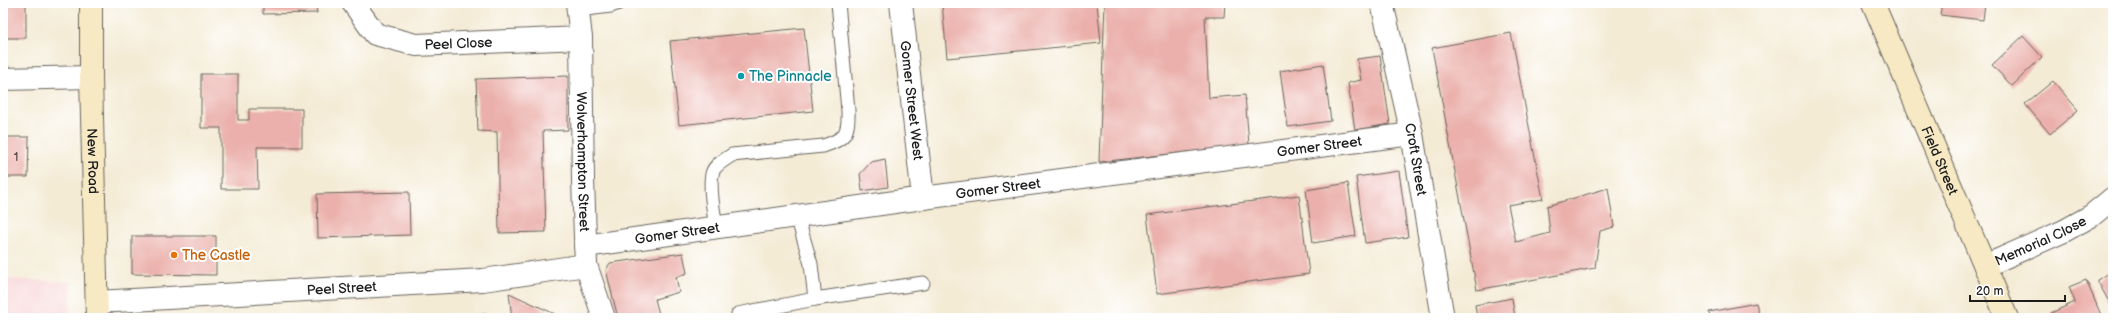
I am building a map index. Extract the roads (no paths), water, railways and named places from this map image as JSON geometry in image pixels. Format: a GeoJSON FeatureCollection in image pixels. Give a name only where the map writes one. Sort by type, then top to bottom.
{"type":"FeatureCollection","features":[{"type":"Feature","properties":{"kind":"main road","name":"New Road"},"geometry":{"type":"LineString","coordinates":[[91,3],[91,77],[97,310]]}},
{"type":"Feature","properties":{"kind":"main road","name":"Field Street"},"geometry":{"type":"LineString","coordinates":[[1873,3],[2007,318]]}},
{"type":"Feature","properties":{"kind":"street","name":"Peel Close"},"geometry":{"type":"LineString","coordinates":[[353,3],[375,34],[416,45],[581,38]]}},
{"type":"Feature","properties":{"kind":"street","name":"Gomer Street West"},"geometry":{"type":"LineString","coordinates":[[901,3],[923,198]]}},
{"type":"Feature","properties":{"kind":"street","name":"Croft Street"},"geometry":{"type":"LineString","coordinates":[[1382,3],[1412,134],[1443,318]]}},
{"type":"Feature","properties":{"kind":"street","name":"Wolverhampton Street"},"geometry":{"type":"LineString","coordinates":[[577,6],[581,38],[586,255],[604,318]]}},
{"type":"Feature","properties":{"kind":"street"},"geometry":{"type":"LineString","coordinates":[[3,79],[91,77]]}},
{"type":"Feature","properties":{"kind":"street","name":"Gomer Street"},"geometry":{"type":"LineString","coordinates":[[586,255],[716,227],[923,198],[1412,134]]}},
{"type":"Feature","properties":{"kind":"street","name":"Memorial Close"},"geometry":{"type":"LineString","coordinates":[[1985,266],[2064,231],[2091,216],[2113,198]]}},
{"type":"Feature","properties":{"kind":"street","name":"Peel Street"},"geometry":{"type":"LineString","coordinates":[[97,310],[482,280],[586,255]]}},
{"type":"Feature","properties":{"kind":"lane"},"geometry":{"type":"LineString","coordinates":[[577,6],[611,6],[619,3]]}},
{"type":"Feature","properties":{"kind":"lane"},"geometry":{"type":"LineString","coordinates":[[716,227],[711,198],[713,171],[721,162],[732,155],[823,146],[837,142],[846,133],[849,124],[838,3]]}},
{"type":"Feature","properties":{"kind":"lane"},"geometry":{"type":"LineString","coordinates":[[798,216],[810,264],[815,299]]}},
{"type":"Feature","properties":{"kind":"lane"},"geometry":{"type":"LineString","coordinates":[[738,314],[815,299],[923,283]]}},
{"type":"Feature","properties":{"kind":"place","name":"The Pinnacle"},"geometry":{"type":"Point","coordinates":[741,76]}},
{"type":"Feature","properties":{"kind":"place","name":"The Castle"},"geometry":{"type":"Point","coordinates":[174,255]}}]}
